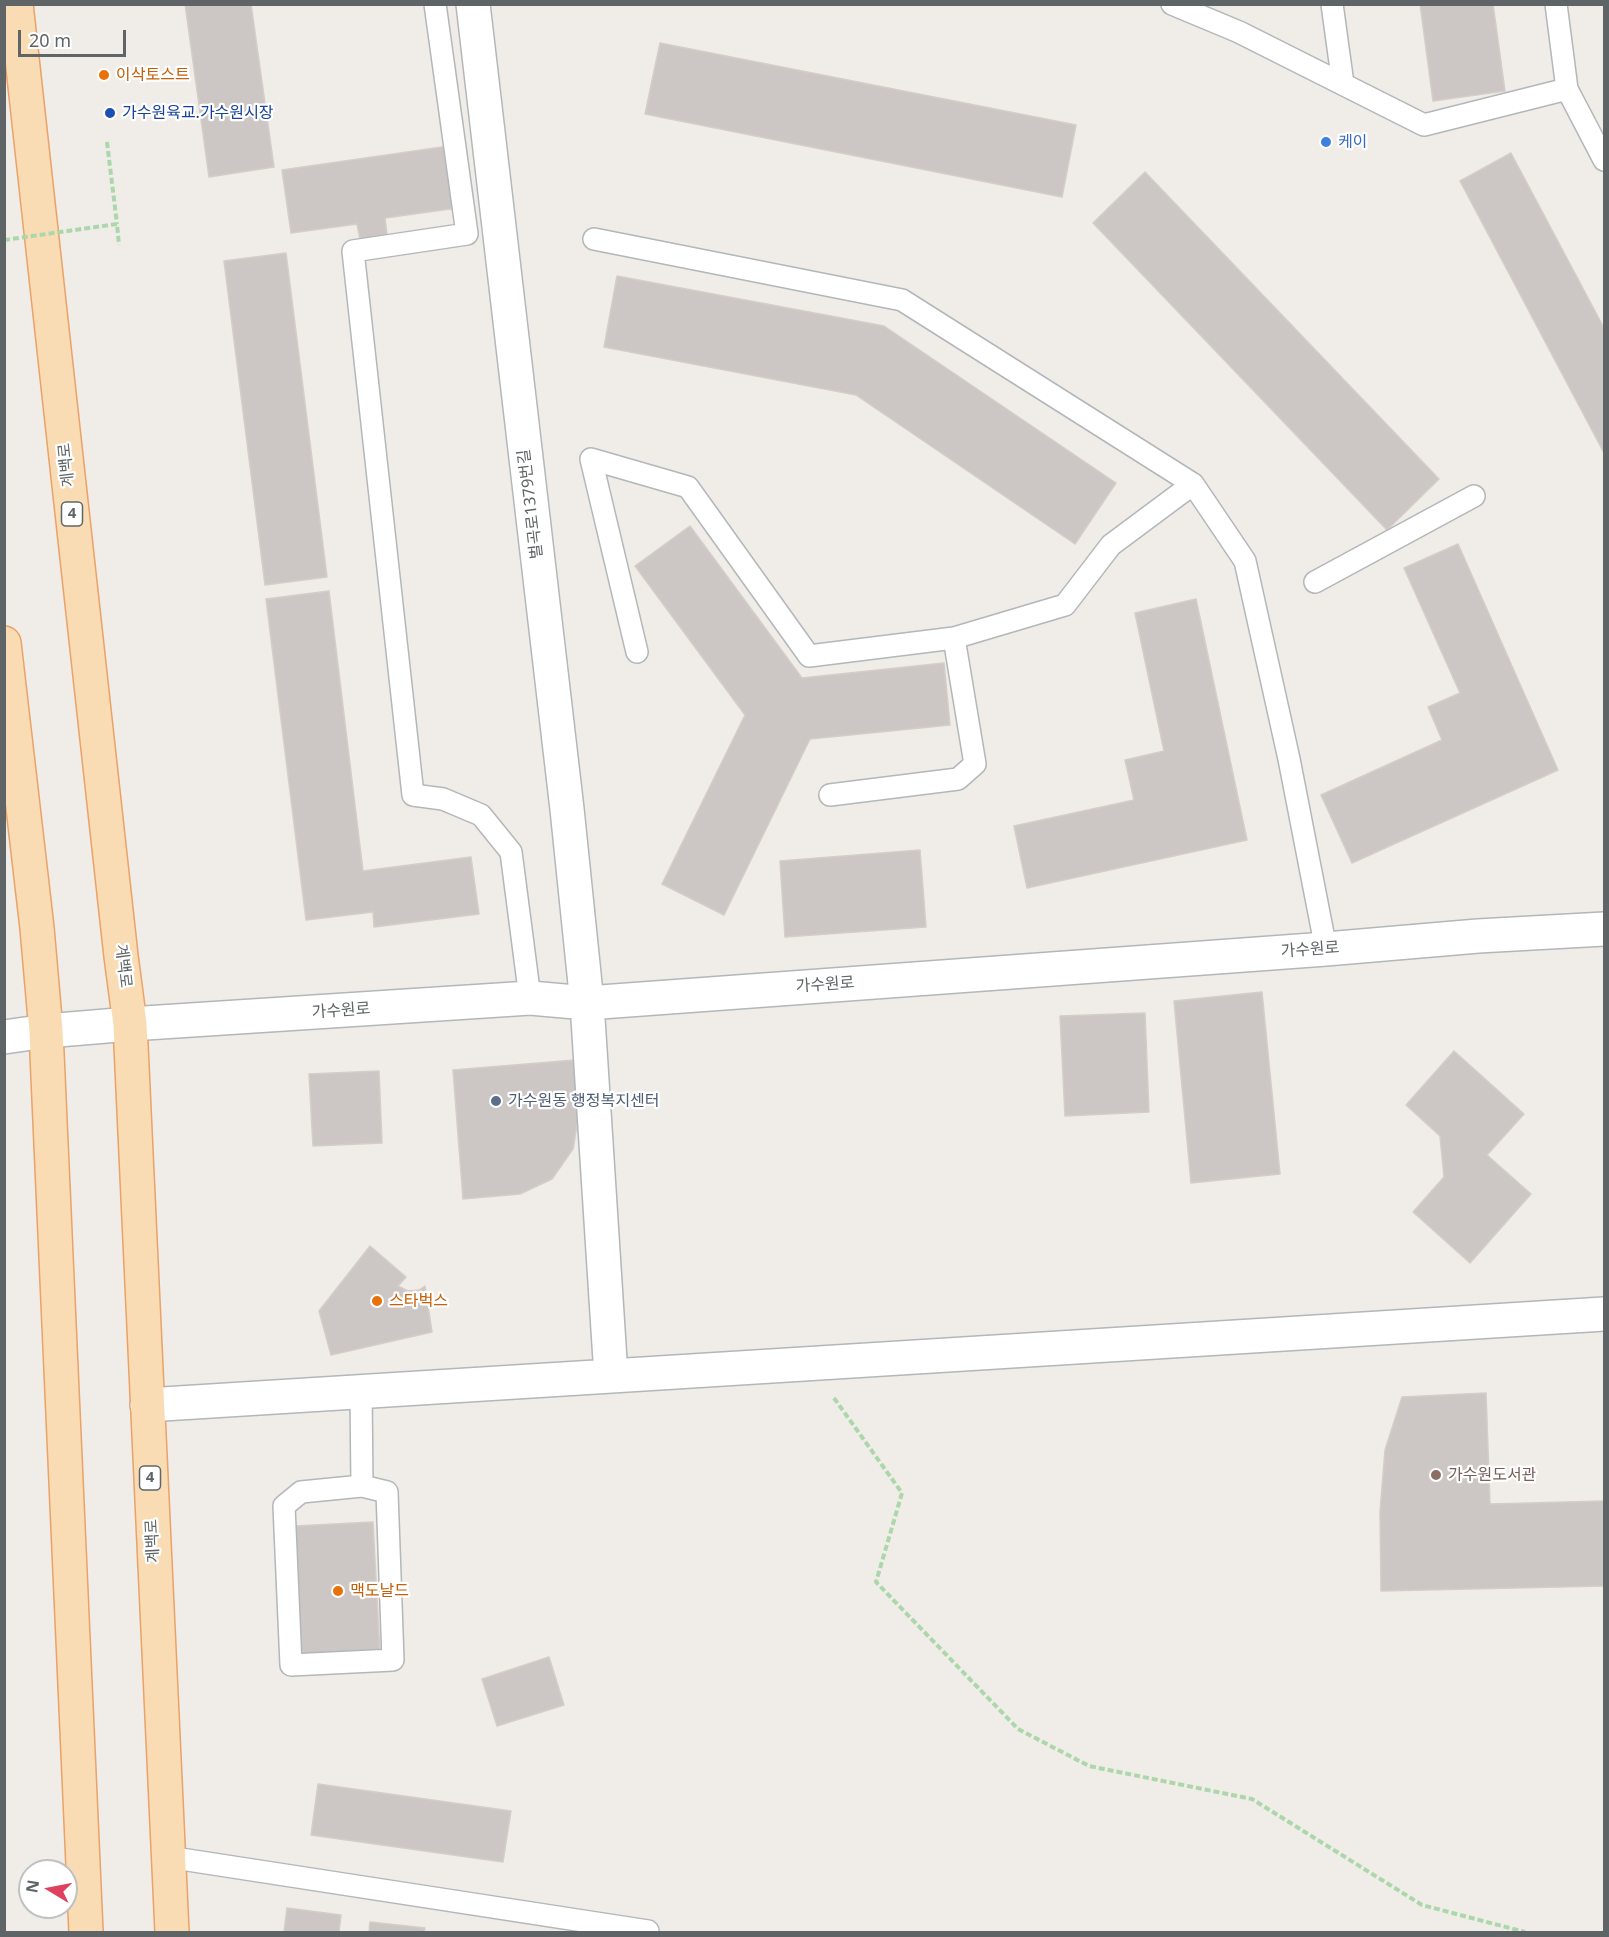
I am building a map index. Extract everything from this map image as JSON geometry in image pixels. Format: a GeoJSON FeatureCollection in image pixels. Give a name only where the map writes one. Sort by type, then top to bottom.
{"type":"FeatureCollection","features":[{"type":"Feature","properties":{"kind":"main road","name":"계백로"},"geometry":{"type":"LineString","coordinates":[[16,4],[130,1024],[172,1932]]}},
{"type":"Feature","properties":{"kind":"main road"},"geometry":{"type":"LineString","coordinates":[[4,643],[38,928],[46,1032],[86,1932]]}},
{"type":"Feature","properties":{"kind":"street","name":"벌곡로1379번길"},"geometry":{"type":"LineString","coordinates":[[473,4],[567,809],[587,1003],[611,1376]]}},
{"type":"Feature","properties":{"kind":"street","name":"가수원로"},"geometry":{"type":"LineString","coordinates":[[4,1037],[130,1024],[530,998],[587,1003],[1478,936],[1605,929]]}},
{"type":"Feature","properties":{"kind":"street"},"geometry":{"type":"LineString","coordinates":[[147,1405],[1605,1314]]}},
{"type":"Feature","properties":{"kind":"lane"},"geometry":{"type":"LineString","coordinates":[[435,4],[467,234],[353,251],[412,795],[443,799],[481,815],[511,852],[530,998]]}},
{"type":"Feature","properties":{"kind":"lane"},"geometry":{"type":"LineString","coordinates":[[1172,4],[1239,32],[1424,125],[1567,89]]}},
{"type":"Feature","properties":{"kind":"lane"},"geometry":{"type":"LineString","coordinates":[[1332,4],[1343,84]]}},
{"type":"Feature","properties":{"kind":"lane"},"geometry":{"type":"LineString","coordinates":[[1556,4],[1567,89],[1605,160]]}},
{"type":"Feature","properties":{"kind":"lane"},"geometry":{"type":"LineString","coordinates":[[594,239],[902,300],[1193,484],[1245,561],[1289,759],[1326,949]]}},
{"type":"Feature","properties":{"kind":"lane"},"geometry":{"type":"LineString","coordinates":[[637,652],[591,459],[688,487],[809,656],[954,638],[1065,605],[1111,545],[1193,484]]}},
{"type":"Feature","properties":{"kind":"lane"},"geometry":{"type":"LineString","coordinates":[[1315,582],[1474,496]]}},
{"type":"Feature","properties":{"kind":"lane"},"geometry":{"type":"LineString","coordinates":[[830,795],[958,779],[975,764],[954,638]]}},
{"type":"Feature","properties":{"kind":"lane"},"geometry":{"type":"LineString","coordinates":[[361,1392],[362,1486]]}},
{"type":"Feature","properties":{"kind":"lane"},"geometry":{"type":"LineString","coordinates":[[362,1486],[387,1492],[393,1660],[291,1665],[284,1506],[301,1492],[362,1486]]}},
{"type":"Feature","properties":{"kind":"lane"},"geometry":{"type":"LineString","coordinates":[[168,1857],[648,1931]]}},
{"type":"Feature","properties":{"kind":"path"},"geometry":{"type":"LineString","coordinates":[[107,142],[119,245]]}},
{"type":"Feature","properties":{"kind":"path"},"geometry":{"type":"LineString","coordinates":[[4,240],[117,224]]}},
{"type":"Feature","properties":{"kind":"path"},"geometry":{"type":"LineString","coordinates":[[811,1364],[902,1493],[876,1582],[1018,1729],[1089,1766],[1252,1798],[1422,1905],[1526,1932]]}},
{"type":"Feature","properties":{"kind":"building"},"geometry":{"type":"Polygon","coordinates":[[[185,4],[251,4],[274,167],[209,177],[185,4]]]}},
{"type":"Feature","properties":{"kind":"building"},"geometry":{"type":"Polygon","coordinates":[[[1420,4],[1493,4],[1505,91],[1433,101],[1420,4]]]}},
{"type":"Feature","properties":{"kind":"building"},"geometry":{"type":"Polygon","coordinates":[[[660,43],[1076,125],[1062,197],[645,114],[660,43]]]}},
{"type":"Feature","properties":{"kind":"building"},"geometry":{"type":"Polygon","coordinates":[[[449,146],[457,208],[385,218],[387,235],[360,239],[357,224],[291,233],[282,170],[449,146]]]}},
{"type":"Feature","properties":{"kind":"building"},"geometry":{"type":"Polygon","coordinates":[[[1511,153],[1604,328],[1604,453],[1460,181],[1511,153]]]}},
{"type":"Feature","properties":{"kind":"building"},"geometry":{"type":"Polygon","coordinates":[[[1145,172],[1439,479],[1387,530],[1093,223],[1145,172]]]}},
{"type":"Feature","properties":{"kind":"building"},"geometry":{"type":"Polygon","coordinates":[[[286,253],[327,577],[265,585],[224,261],[286,253]]]}},
{"type":"Feature","properties":{"kind":"building"},"geometry":{"type":"Polygon","coordinates":[[[617,276],[884,326],[1116,483],[1075,544],[856,395],[604,347],[617,276]]]}},
{"type":"Feature","properties":{"kind":"building"},"geometry":{"type":"Polygon","coordinates":[[[690,526],[802,678],[944,663],[950,725],[810,739],[724,915],[662,884],[745,715],[635,566],[690,526]]]}},
{"type":"Feature","properties":{"kind":"building"},"geometry":{"type":"Polygon","coordinates":[[[1458,544],[1558,770],[1352,863],[1321,795],[1442,740],[1428,707],[1460,693],[1404,568],[1458,544]]]}},
{"type":"Feature","properties":{"kind":"building"},"geometry":{"type":"Polygon","coordinates":[[[329,591],[363,871],[471,857],[479,914],[374,927],[373,912],[306,920],[266,599],[329,591]]]}},
{"type":"Feature","properties":{"kind":"building"},"geometry":{"type":"Polygon","coordinates":[[[1196,599],[1247,840],[1027,888],[1014,826],[1134,800],[1125,760],[1164,751],[1135,613],[1196,599]]]}},
{"type":"Feature","properties":{"kind":"building"},"geometry":{"type":"Polygon","coordinates":[[[920,850],[926,927],[785,937],[780,861],[920,850]]]}},
{"type":"Feature","properties":{"kind":"building"},"geometry":{"type":"Polygon","coordinates":[[[1262,992],[1280,1174],[1191,1183],[1174,1001],[1262,992]]]}},
{"type":"Feature","properties":{"kind":"building"},"geometry":{"type":"Polygon","coordinates":[[[1145,1013],[1149,1112],[1065,1116],[1060,1016],[1145,1013]]]}},
{"type":"Feature","properties":{"kind":"building"},"geometry":{"type":"Polygon","coordinates":[[[1454,1051],[1524,1114],[1487,1155],[1531,1194],[1470,1263],[1413,1212],[1444,1177],[1440,1136],[1406,1105],[1454,1051]]]}},
{"type":"Feature","properties":{"kind":"building"},"geometry":{"type":"Polygon","coordinates":[[[575,1060],[579,1114],[573,1149],[552,1179],[520,1194],[463,1199],[453,1070],[575,1060]]]}},
{"type":"Feature","properties":{"kind":"building"},"geometry":{"type":"Polygon","coordinates":[[[379,1071],[382,1143],[313,1146],[309,1074],[379,1071]]]}},
{"type":"Feature","properties":{"kind":"building","name":"스타벅스"},"geometry":{"type":"Polygon","coordinates":[[[370,1246],[406,1277],[398,1286],[408,1291],[419,1290],[425,1286],[432,1332],[331,1355],[319,1311],[370,1246]]]}},
{"type":"Feature","properties":{"kind":"building","name":"가수원도서관"},"geometry":{"type":"Polygon","coordinates":[[[1486,1393],[1490,1504],[1604,1501],[1604,1586],[1381,1591],[1380,1512],[1385,1450],[1402,1397],[1486,1393]]]}},
{"type":"Feature","properties":{"kind":"building","name":"맥도날드"},"geometry":{"type":"Polygon","coordinates":[[[373,1522],[380,1655],[302,1659],[295,1526],[373,1522]]]}},
{"type":"Feature","properties":{"kind":"building"},"geometry":{"type":"Polygon","coordinates":[[[549,1657],[564,1705],[497,1726],[482,1679],[549,1657]]]}},
{"type":"Feature","properties":{"kind":"building"},"geometry":{"type":"Polygon","coordinates":[[[318,1784],[511,1811],[503,1862],[311,1835],[318,1784]]]}},
{"type":"Feature","properties":{"kind":"building"},"geometry":{"type":"Polygon","coordinates":[[[287,1908],[341,1915],[339,1932],[284,1932],[287,1908]]]}},
{"type":"Feature","properties":{"kind":"building"},"geometry":{"type":"Polygon","coordinates":[[[370,1922],[425,1928],[424,1932],[369,1932],[370,1922]]]}},
{"type":"Feature","properties":{"kind":"place","name":"이삭토스트"},"geometry":{"type":"Point","coordinates":[104,75]}},
{"type":"Feature","properties":{"kind":"place","name":"가수원육교.가수원시장"},"geometry":{"type":"Point","coordinates":[110,113]}},
{"type":"Feature","properties":{"kind":"place","name":"케이"},"geometry":{"type":"Point","coordinates":[1326,142]}},
{"type":"Feature","properties":{"kind":"place","name":"가수원동 행정복지센터"},"geometry":{"type":"Point","coordinates":[496,1101]}},
{"type":"Feature","properties":{"kind":"place","name":"스타벅스"},"geometry":{"type":"Point","coordinates":[377,1301]}},
{"type":"Feature","properties":{"kind":"place","name":"가수원도서관"},"geometry":{"type":"Point","coordinates":[1436,1475]}},
{"type":"Feature","properties":{"kind":"place","name":"맥도날드"},"geometry":{"type":"Point","coordinates":[338,1591]}}]}
